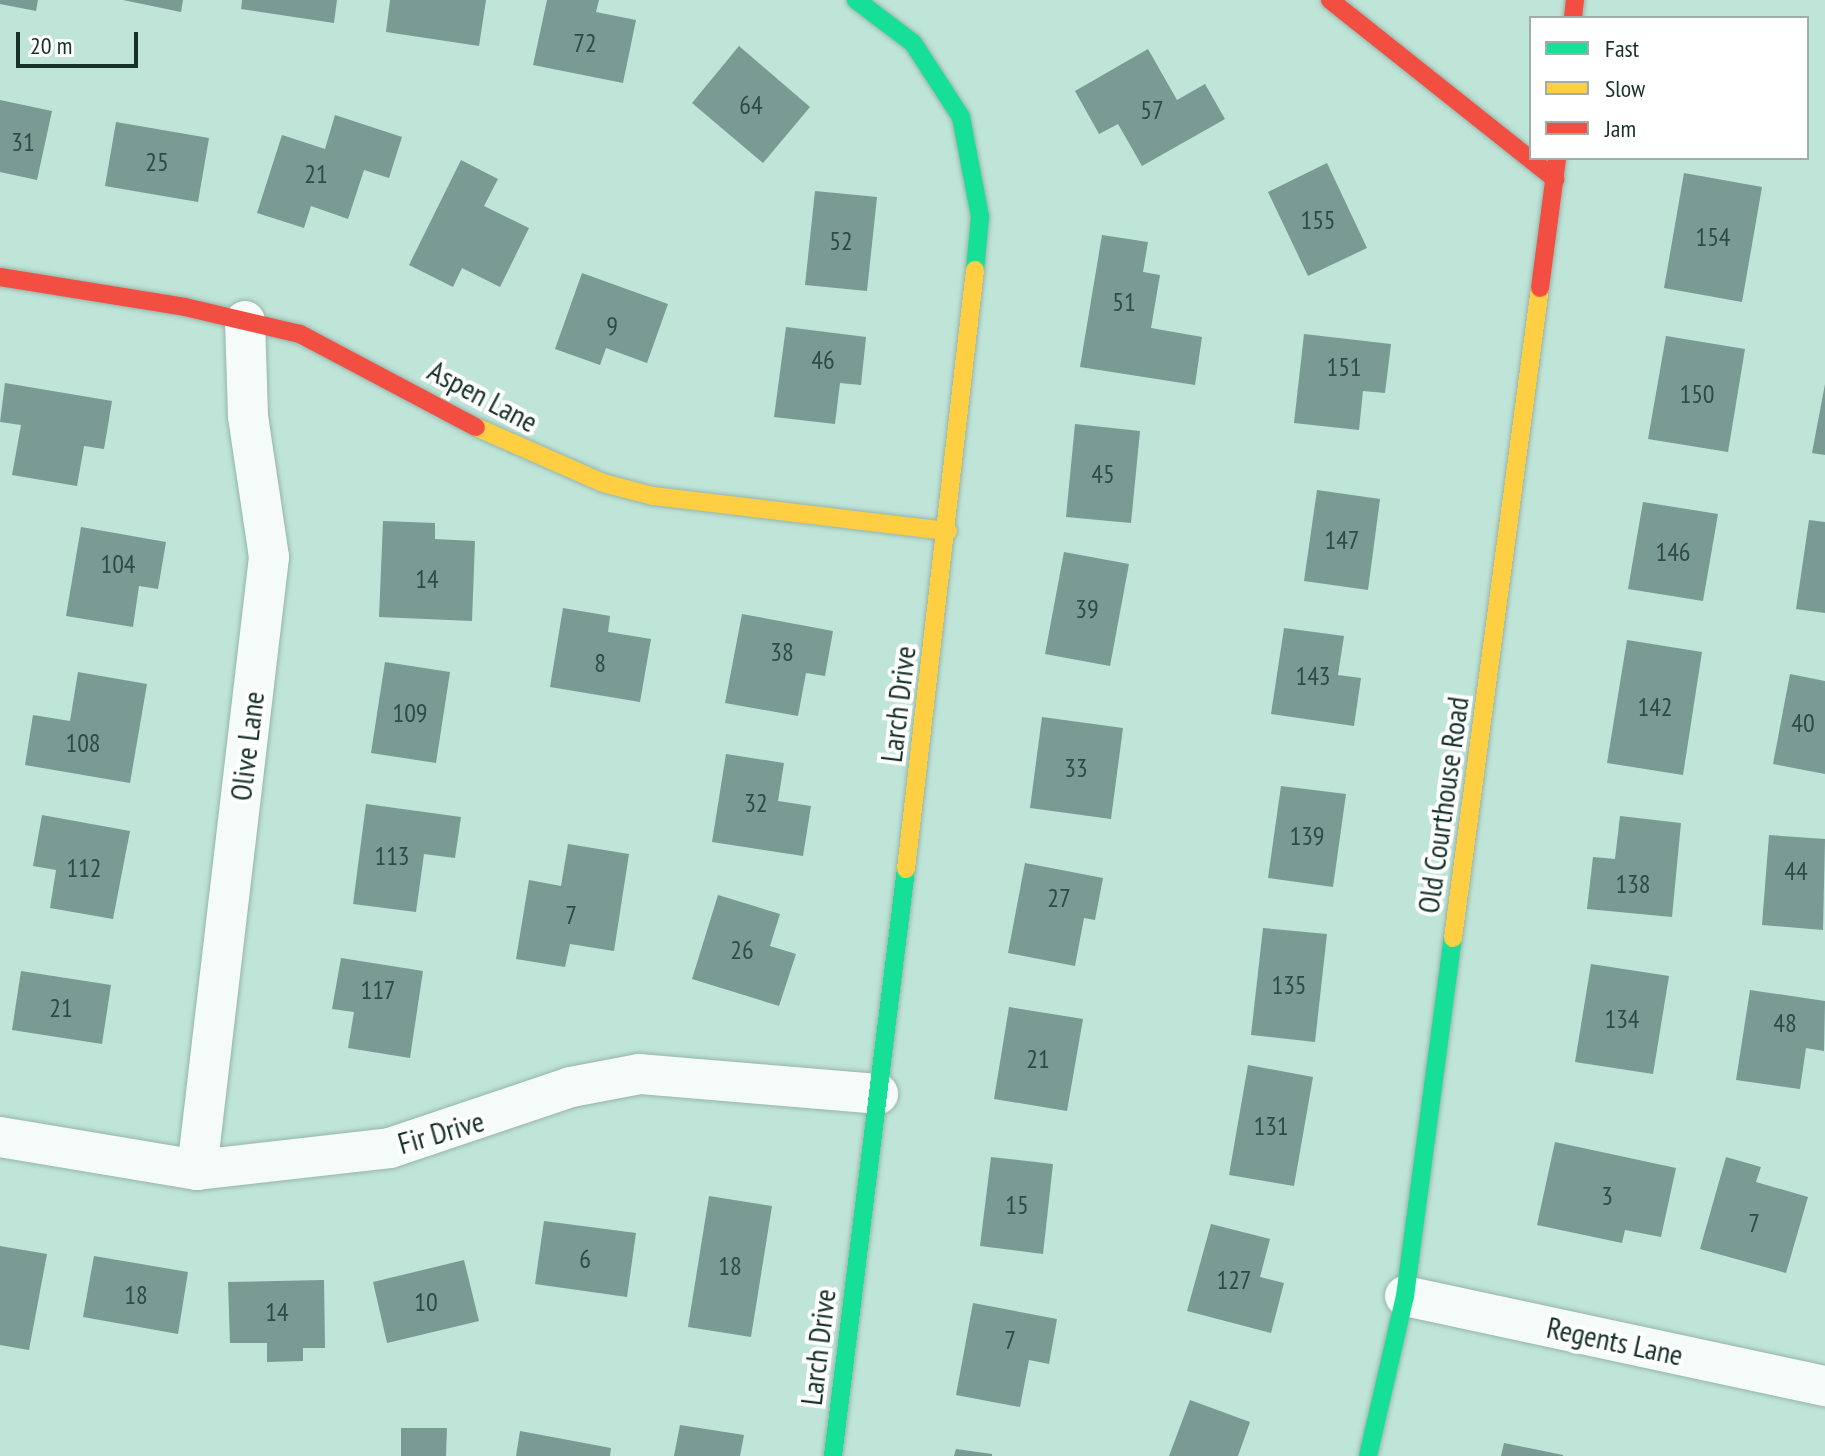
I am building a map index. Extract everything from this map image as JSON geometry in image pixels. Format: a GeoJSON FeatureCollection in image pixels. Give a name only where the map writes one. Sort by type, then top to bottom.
{"type":"FeatureCollection","features":[{"type":"Feature","properties":{"kind":"street","name":"Larch Drive"},"geometry":{"type":"LineString","coordinates":[[833,1456],[948,531],[980,217],[974,164],[961,117],[913,43],[856,0]]}},
{"type":"Feature","properties":{"kind":"street"},"geometry":{"type":"LineString","coordinates":[[1330,0],[1529,158]]}},
{"type":"Feature","properties":{"kind":"street"},"geometry":{"type":"LineString","coordinates":[[1531,160],[1555,179]]}},
{"type":"Feature","properties":{"kind":"street","name":"Old Courthouse Road"},"geometry":{"type":"LineString","coordinates":[[1368,1456],[1405,1296],[1557,160]]}},
{"type":"Feature","properties":{"kind":"street","name":"Aspen Lane"},"geometry":{"type":"LineString","coordinates":[[0,277],[245,321],[300,334],[520,450],[603,483],[653,496],[948,531]]}},
{"type":"Feature","properties":{"kind":"street","name":"Olive Lane"},"geometry":{"type":"LineString","coordinates":[[197,1170],[269,557],[248,416],[245,321]]}},
{"type":"Feature","properties":{"kind":"street","name":"Fir Drive"},"geometry":{"type":"LineString","coordinates":[[0,1137],[197,1170],[390,1148],[571,1087],[640,1074],[878,1094]]}},
{"type":"Feature","properties":{"kind":"street","name":"Regents Lane"},"geometry":{"type":"LineString","coordinates":[[1405,1296],[1825,1386]]}},
{"type":"Feature","properties":{"kind":"building"},"geometry":{"type":"Polygon","coordinates":[[[0,0],[38,0],[36,11],[0,4],[0,0]]]}},
{"type":"Feature","properties":{"kind":"building"},"geometry":{"type":"Polygon","coordinates":[[[123,0],[183,0],[181,12],[123,0]]]}},
{"type":"Feature","properties":{"kind":"building"},"geometry":{"type":"Polygon","coordinates":[[[242,0],[337,0],[334,23],[241,9],[242,0]]]}},
{"type":"Feature","properties":{"kind":"building"},"geometry":{"type":"Polygon","coordinates":[[[390,0],[486,0],[479,46],[386,32],[390,0]]]}},
{"type":"Feature","properties":{"kind":"building"},"geometry":{"type":"Polygon","coordinates":[[[547,0],[599,0],[596,12],[636,20],[623,83],[533,65],[547,0]]]}},
{"type":"Feature","properties":{"kind":"building"},"geometry":{"type":"Polygon","coordinates":[[[739,46],[810,107],[763,163],[692,103],[739,46]]]}},
{"type":"Feature","properties":{"kind":"building"},"geometry":{"type":"Polygon","coordinates":[[[1148,49],[1177,100],[1205,84],[1225,119],[1142,166],[1118,124],[1099,134],[1075,91],[1148,49]]]}},
{"type":"Feature","properties":{"kind":"building"},"geometry":{"type":"Polygon","coordinates":[[[0,100],[52,111],[37,180],[0,172],[0,100]]]}},
{"type":"Feature","properties":{"kind":"building"},"geometry":{"type":"Polygon","coordinates":[[[335,115],[402,137],[389,178],[364,170],[348,219],[311,206],[304,228],[257,213],[282,135],[325,149],[335,115]]]}},
{"type":"Feature","properties":{"kind":"building"},"geometry":{"type":"Polygon","coordinates":[[[116,122],[209,138],[198,202],[105,186],[116,122]]]}},
{"type":"Feature","properties":{"kind":"building"},"geometry":{"type":"Polygon","coordinates":[[[461,160],[498,179],[484,206],[529,228],[500,287],[462,268],[453,287],[409,265],[461,160]]]}},
{"type":"Feature","properties":{"kind":"building"},"geometry":{"type":"Polygon","coordinates":[[[1327,163],[1367,248],[1308,276],[1268,192],[1327,163]]]}},
{"type":"Feature","properties":{"kind":"building"},"geometry":{"type":"Polygon","coordinates":[[[1684,173],[1762,187],[1742,302],[1664,288],[1684,173]]]}},
{"type":"Feature","properties":{"kind":"building"},"geometry":{"type":"Polygon","coordinates":[[[815,191],[877,197],[867,291],[805,285],[815,191]]]}},
{"type":"Feature","properties":{"kind":"building"},"geometry":{"type":"Polygon","coordinates":[[[1102,235],[1148,242],[1143,272],[1160,275],[1151,328],[1202,337],[1195,385],[1080,367],[1102,235]]]}},
{"type":"Feature","properties":{"kind":"building"},"geometry":{"type":"Polygon","coordinates":[[[582,273],[668,304],[647,363],[606,348],[600,365],[555,349],[582,273]]]}},
{"type":"Feature","properties":{"kind":"building"},"geometry":{"type":"Polygon","coordinates":[[[786,327],[866,337],[861,385],[840,383],[835,424],[774,417],[786,327]]]}},
{"type":"Feature","properties":{"kind":"building"},"geometry":{"type":"Polygon","coordinates":[[[1304,334],[1391,344],[1385,393],[1363,391],[1359,430],[1294,423],[1304,334]]]}},
{"type":"Feature","properties":{"kind":"building"},"geometry":{"type":"Polygon","coordinates":[[[1666,336],[1745,349],[1728,452],[1648,439],[1666,336]]]}},
{"type":"Feature","properties":{"kind":"building"},"geometry":{"type":"Polygon","coordinates":[[[5,383],[112,401],[104,449],[84,446],[77,486],[12,475],[21,425],[0,422],[5,383]]]}},
{"type":"Feature","properties":{"kind":"building"},"geometry":{"type":"Polygon","coordinates":[[[1825,384],[1825,455],[1812,453],[1825,384]]]}},
{"type":"Feature","properties":{"kind":"building"},"geometry":{"type":"Polygon","coordinates":[[[1075,424],[1140,431],[1131,523],[1066,517],[1075,424]]]}},
{"type":"Feature","properties":{"kind":"building"},"geometry":{"type":"Polygon","coordinates":[[[1317,490],[1380,499],[1368,590],[1304,581],[1317,490]]]}},
{"type":"Feature","properties":{"kind":"building"},"geometry":{"type":"Polygon","coordinates":[[[1643,502],[1718,514],[1703,601],[1628,589],[1643,502]]]}},
{"type":"Feature","properties":{"kind":"building"},"geometry":{"type":"Polygon","coordinates":[[[1809,520],[1825,522],[1825,613],[1796,609],[1809,520]]]}},
{"type":"Feature","properties":{"kind":"building"},"geometry":{"type":"Polygon","coordinates":[[[383,521],[435,523],[435,539],[475,541],[472,621],[379,617],[383,521]]]}},
{"type":"Feature","properties":{"kind":"building"},"geometry":{"type":"Polygon","coordinates":[[[81,527],[166,542],[158,589],[139,586],[133,627],[66,616],[81,527]]]}},
{"type":"Feature","properties":{"kind":"building"},"geometry":{"type":"Polygon","coordinates":[[[1064,552],[1129,564],[1110,666],[1045,654],[1064,552]]]}},
{"type":"Feature","properties":{"kind":"building"},"geometry":{"type":"Polygon","coordinates":[[[563,608],[610,616],[608,632],[651,639],[640,702],[550,687],[563,608]]]}},
{"type":"Feature","properties":{"kind":"building"},"geometry":{"type":"Polygon","coordinates":[[[742,614],[833,631],[825,676],[806,673],[798,716],[725,703],[742,614]]]}},
{"type":"Feature","properties":{"kind":"building"},"geometry":{"type":"Polygon","coordinates":[[[1284,628],[1344,636],[1338,675],[1361,678],[1354,726],[1271,714],[1284,628]]]}},
{"type":"Feature","properties":{"kind":"building"},"geometry":{"type":"Polygon","coordinates":[[[1627,640],[1702,652],[1683,775],[1607,763],[1627,640]]]}},
{"type":"Feature","properties":{"kind":"building"},"geometry":{"type":"Polygon","coordinates":[[[385,662],[450,672],[436,763],[371,753],[385,662]]]}},
{"type":"Feature","properties":{"kind":"building"},"geometry":{"type":"Polygon","coordinates":[[[78,672],[147,684],[130,783],[25,765],[33,715],[70,721],[78,672]]]}},
{"type":"Feature","properties":{"kind":"building"},"geometry":{"type":"Polygon","coordinates":[[[1790,674],[1825,681],[1825,774],[1773,764],[1790,674]]]}},
{"type":"Feature","properties":{"kind":"building"},"geometry":{"type":"Polygon","coordinates":[[[1042,717],[1123,728],[1111,819],[1030,808],[1042,717]]]}},
{"type":"Feature","properties":{"kind":"building"},"geometry":{"type":"Polygon","coordinates":[[[726,754],[784,763],[778,801],[811,806],[803,856],[712,842],[726,754]]]}},
{"type":"Feature","properties":{"kind":"building"},"geometry":{"type":"Polygon","coordinates":[[[1281,786],[1346,794],[1333,887],[1268,878],[1281,786]]]}},
{"type":"Feature","properties":{"kind":"building"},"geometry":{"type":"Polygon","coordinates":[[[366,804],[461,817],[455,858],[424,854],[416,912],[353,904],[366,804]]]}},
{"type":"Feature","properties":{"kind":"building"},"geometry":{"type":"Polygon","coordinates":[[[42,815],[130,831],[113,919],[50,908],[56,870],[33,866],[42,815]]]}},
{"type":"Feature","properties":{"kind":"building"},"geometry":{"type":"Polygon","coordinates":[[[1620,816],[1681,823],[1672,917],[1587,909],[1593,857],[1615,859],[1620,816]]]}},
{"type":"Feature","properties":{"kind":"building"},"geometry":{"type":"Polygon","coordinates":[[[1769,835],[1825,839],[1823,930],[1762,925],[1769,835]]]}},
{"type":"Feature","properties":{"kind":"building"},"geometry":{"type":"Polygon","coordinates":[[[568,844],[629,854],[614,951],[570,944],[565,967],[516,959],[529,880],[561,886],[568,844]]]}},
{"type":"Feature","properties":{"kind":"building"},"geometry":{"type":"Polygon","coordinates":[[[1025,863],[1103,878],[1095,920],[1084,918],[1075,966],[1008,953],[1025,863]]]}},
{"type":"Feature","properties":{"kind":"building"},"geometry":{"type":"Polygon","coordinates":[[[718,895],[780,914],[770,946],[796,954],[779,1006],[692,979],[718,895]]]}},
{"type":"Feature","properties":{"kind":"building"},"geometry":{"type":"Polygon","coordinates":[[[1263,928],[1327,934],[1315,1042],[1251,1035],[1263,928]]]}},
{"type":"Feature","properties":{"kind":"building"},"geometry":{"type":"Polygon","coordinates":[[[341,958],[423,971],[410,1058],[348,1048],[354,1012],[332,1009],[341,958]]]}},
{"type":"Feature","properties":{"kind":"building"},"geometry":{"type":"Polygon","coordinates":[[[1591,964],[1669,976],[1653,1074],[1575,1062],[1591,964]]]}},
{"type":"Feature","properties":{"kind":"building"},"geometry":{"type":"Polygon","coordinates":[[[21,971],[111,985],[102,1044],[12,1030],[21,971]]]}},
{"type":"Feature","properties":{"kind":"building"},"geometry":{"type":"Polygon","coordinates":[[[1750,990],[1825,1001],[1824,1051],[1806,1048],[1800,1089],[1736,1080],[1750,990]]]}},
{"type":"Feature","properties":{"kind":"building"},"geometry":{"type":"Polygon","coordinates":[[[1009,1007],[1083,1019],[1067,1111],[994,1099],[1009,1007]]]}},
{"type":"Feature","properties":{"kind":"building"},"geometry":{"type":"Polygon","coordinates":[[[1248,1065],[1313,1077],[1294,1186],[1229,1175],[1248,1065]]]}},
{"type":"Feature","properties":{"kind":"building"},"geometry":{"type":"Polygon","coordinates":[[[1555,1142],[1676,1168],[1661,1237],[1625,1230],[1622,1243],[1537,1225],[1555,1142]]]}},
{"type":"Feature","properties":{"kind":"building"},"geometry":{"type":"Polygon","coordinates":[[[991,1157],[1053,1164],[1043,1254],[980,1246],[991,1157]]]}},
{"type":"Feature","properties":{"kind":"building"},"geometry":{"type":"Polygon","coordinates":[[[1726,1157],[1761,1167],[1756,1182],[1808,1197],[1786,1273],[1700,1249],[1726,1157]]]}},
{"type":"Feature","properties":{"kind":"building"},"geometry":{"type":"Polygon","coordinates":[[[709,1196],[772,1206],[751,1337],[688,1327],[709,1196]]]}},
{"type":"Feature","properties":{"kind":"building"},"geometry":{"type":"Polygon","coordinates":[[[544,1221],[636,1233],[627,1297],[535,1284],[544,1221]]]}},
{"type":"Feature","properties":{"kind":"building"},"geometry":{"type":"Polygon","coordinates":[[[1211,1224],[1270,1239],[1260,1277],[1284,1283],[1271,1333],[1187,1311],[1211,1224]]]}},
{"type":"Feature","properties":{"kind":"building"},"geometry":{"type":"Polygon","coordinates":[[[0,1246],[47,1254],[29,1350],[0,1345],[0,1246]]]}},
{"type":"Feature","properties":{"kind":"building"},"geometry":{"type":"Polygon","coordinates":[[[94,1256],[188,1272],[178,1334],[83,1317],[94,1256]]]}},
{"type":"Feature","properties":{"kind":"building"},"geometry":{"type":"Polygon","coordinates":[[[464,1260],[479,1321],[387,1343],[373,1282],[464,1260]]]}},
{"type":"Feature","properties":{"kind":"building"},"geometry":{"type":"Polygon","coordinates":[[[324,1280],[325,1348],[303,1348],[303,1361],[267,1362],[267,1343],[230,1343],[228,1282],[324,1280]]]}},
{"type":"Feature","properties":{"kind":"building"},"geometry":{"type":"Polygon","coordinates":[[[973,1303],[1057,1319],[1049,1364],[1029,1360],[1020,1407],[956,1395],[973,1303]]]}},
{"type":"Feature","properties":{"kind":"building"},"geometry":{"type":"Polygon","coordinates":[[[1190,1400],[1250,1422],[1238,1456],[1169,1456],[1190,1400]]]}},
{"type":"Feature","properties":{"kind":"building"},"geometry":{"type":"Polygon","coordinates":[[[680,1425],[744,1435],[740,1456],[674,1456],[680,1425]]]}},
{"type":"Feature","properties":{"kind":"building"},"geometry":{"type":"Polygon","coordinates":[[[401,1428],[447,1428],[446,1456],[401,1456],[401,1428]]]}},
{"type":"Feature","properties":{"kind":"building"},"geometry":{"type":"Polygon","coordinates":[[[520,1431],[611,1448],[610,1456],[516,1456],[520,1431]]]}},
{"type":"Feature","properties":{"kind":"building"},"geometry":{"type":"Polygon","coordinates":[[[1504,1443],[1563,1455],[1563,1456],[1501,1456],[1504,1443]]]}},
{"type":"Feature","properties":{"kind":"building"},"geometry":{"type":"Polygon","coordinates":[[[956,1449],[992,1454],[992,1456],[954,1456],[956,1449]]]}},
{"type":"Feature","properties":{"kind":"traffic: fast"},"geometry":{"type":"LineString","coordinates":[[856,0],[913,43],[961,117],[980,217],[975,270]]}},
{"type":"Feature","properties":{"kind":"traffic: fast"},"geometry":{"type":"LineString","coordinates":[[833,1456],[906,869]]}},
{"type":"Feature","properties":{"kind":"traffic: fast"},"geometry":{"type":"LineString","coordinates":[[1368,1456],[1405,1296],[1453,938]]}},
{"type":"Feature","properties":{"kind":"traffic: slow"},"geometry":{"type":"LineString","coordinates":[[906,869],[975,270]]}},
{"type":"Feature","properties":{"kind":"traffic: slow"},"geometry":{"type":"LineString","coordinates":[[1453,938],[1540,288]]}},
{"type":"Feature","properties":{"kind":"traffic: slow"},"geometry":{"type":"LineString","coordinates":[[476,427],[603,483],[653,496],[948,531]]}},
{"type":"Feature","properties":{"kind":"traffic: jam"},"geometry":{"type":"LineString","coordinates":[[1330,0],[1529,158]]}},
{"type":"Feature","properties":{"kind":"traffic: jam"},"geometry":{"type":"LineString","coordinates":[[1573,16],[1575,0]]}},
{"type":"Feature","properties":{"kind":"traffic: jam"},"geometry":{"type":"LineString","coordinates":[[1531,160],[1555,179]]}},
{"type":"Feature","properties":{"kind":"traffic: jam"},"geometry":{"type":"LineString","coordinates":[[1540,288],[1557,160]]}},
{"type":"Feature","properties":{"kind":"traffic: jam"},"geometry":{"type":"LineString","coordinates":[[0,277],[185,307],[300,334],[476,427]]}}]}
